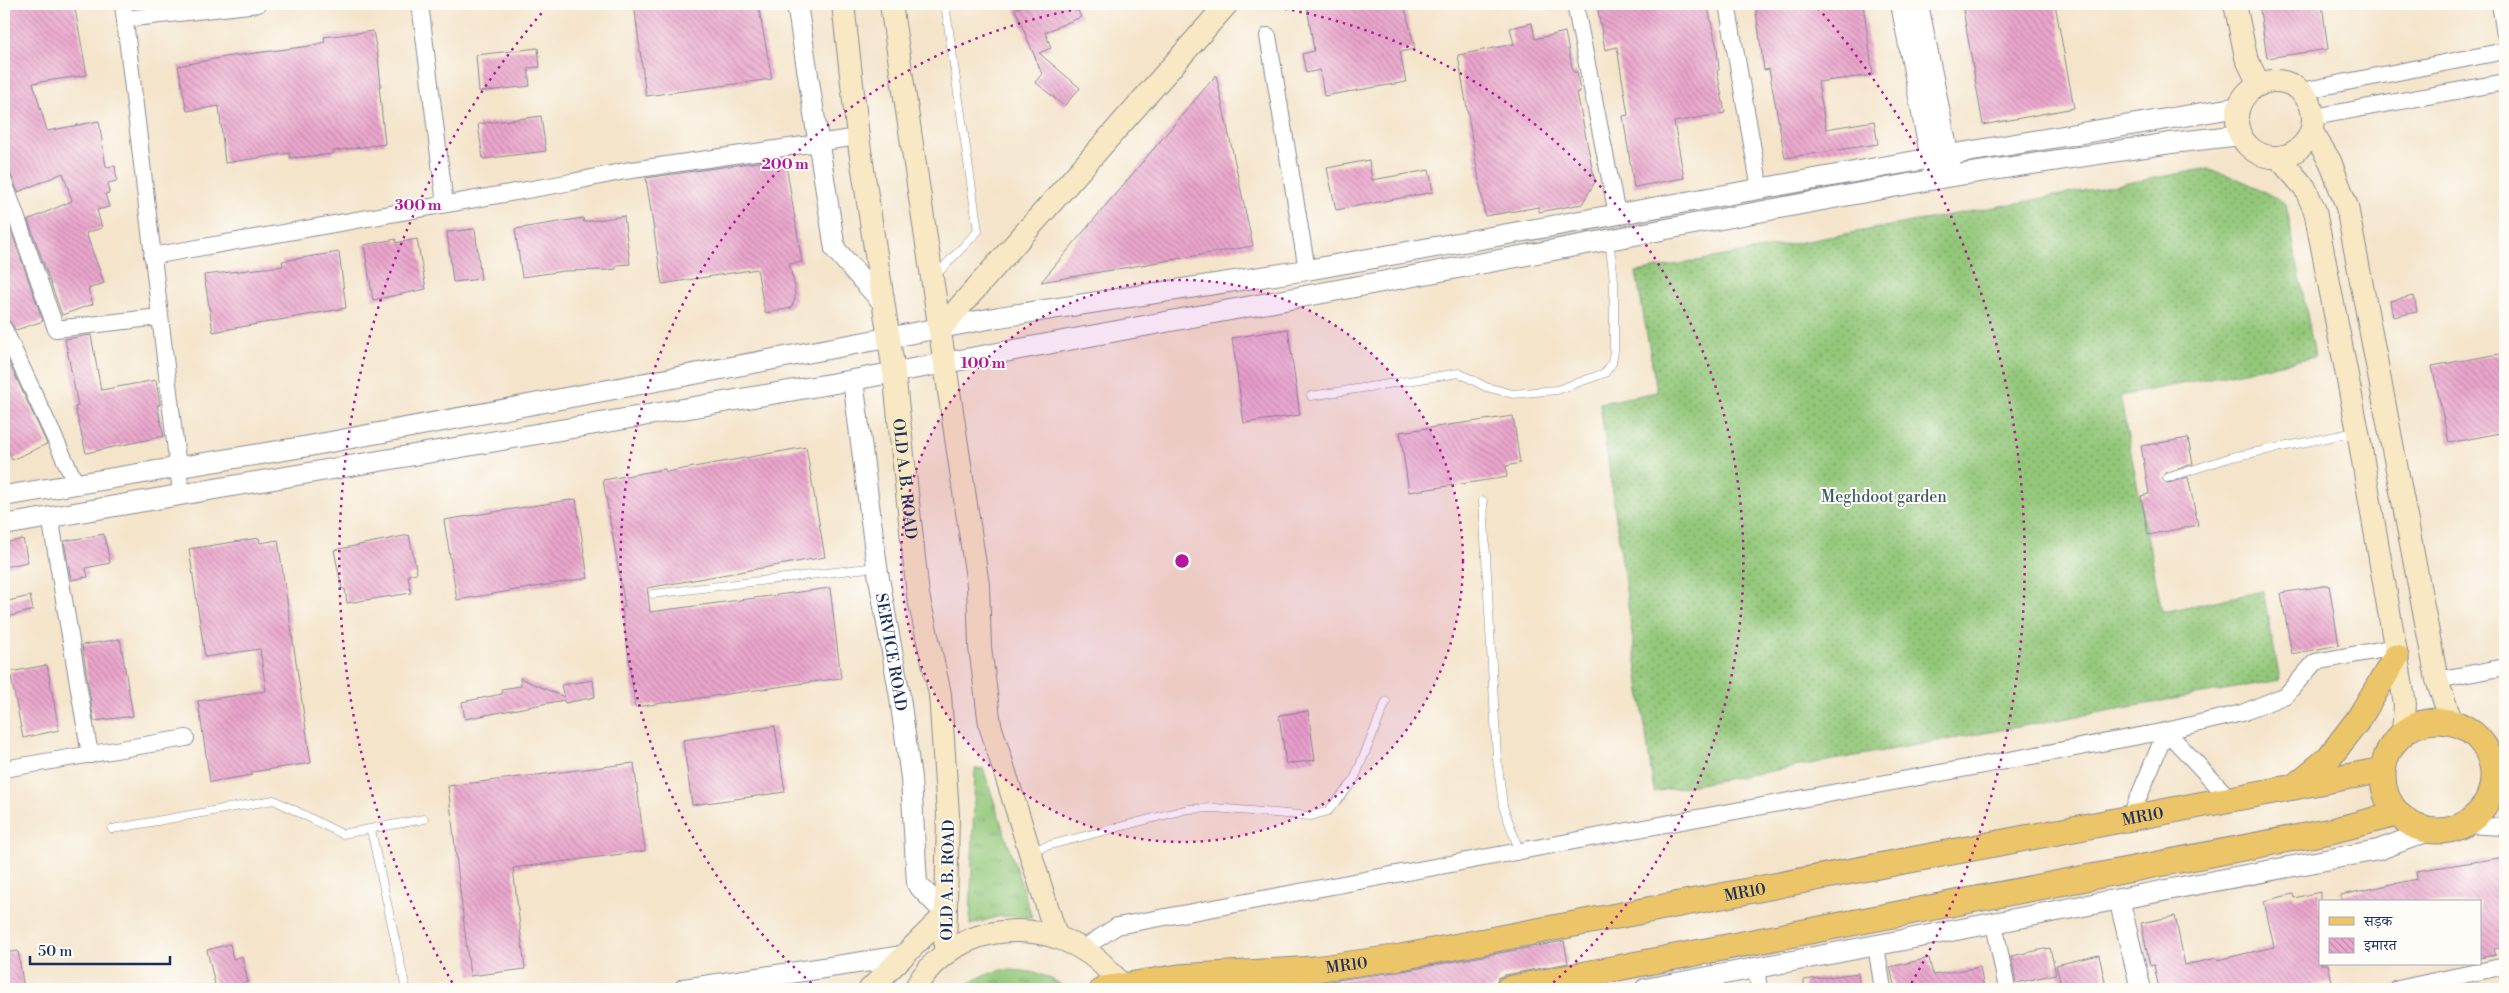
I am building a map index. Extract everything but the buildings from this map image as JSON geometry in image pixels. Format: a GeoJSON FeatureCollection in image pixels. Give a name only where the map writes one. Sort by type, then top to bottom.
{"type":"FeatureCollection","features":[{"type":"Feature","properties":{"kind":"main road","name":"OLD A. B. ROAD"},"geometry":{"type":"LineString","coordinates":[[843,4],[858,137],[894,372],[918,595],[940,694],[948,815],[945,954]]}},
{"type":"Feature","properties":{"kind":"main road"},"geometry":{"type":"LineString","coordinates":[[890,4],[978,585],[980,647],[990,725],[1056,935]]}},
{"type":"Feature","properties":{"kind":"main road"},"geometry":{"type":"LineString","coordinates":[[940,330],[1227,4]]}},
{"type":"Feature","properties":{"kind":"main road"},"geometry":{"type":"LineString","coordinates":[[2235,4],[2246,57],[2259,85]]}},
{"type":"Feature","properties":{"kind":"main road"},"geometry":{"type":"LineString","coordinates":[[2313,124],[2298,150],[2278,157],[2256,152],[2247,145],[2241,136],[2237,116],[2244,98],[2259,85],[2281,81],[2301,91],[2308,98],[2313,124],[2330,161],[2347,207],[2437,680],[2452,723]]}},
{"type":"Feature","properties":{"kind":"main road"},"geometry":{"type":"LineString","coordinates":[[2278,157],[2305,188],[2315,211],[2358,432],[2405,704],[2403,733]]}},
{"type":"Feature","properties":{"kind":"main road"},"geometry":{"type":"LineString","coordinates":[[2292,789],[2328,759],[2358,720],[2396,652]]}},
{"type":"Feature","properties":{"kind":"main road"},"geometry":{"type":"LineString","coordinates":[[2435,722],[2452,723],[2466,729],[2478,739],[2496,749],[2492,766],[2493,782],[2497,796],[2463,825],[2446,831],[2429,831],[2411,825],[2397,814],[2388,800],[2383,786],[2383,770],[2394,744],[2403,733],[2418,725],[2435,722]]}},
{"type":"Feature","properties":{"kind":"main road","name":"MR10"},"geometry":{"type":"LineString","coordinates":[[1117,988],[1179,977],[1314,969],[1401,958],[2230,799],[2292,789],[2383,770]]}},
{"type":"Feature","properties":{"kind":"main road"},"geometry":{"type":"LineString","coordinates":[[1508,989],[2331,831],[2397,814]]}},
{"type":"Feature","properties":{"kind":"main road"},"geometry":{"type":"LineString","coordinates":[[870,989],[946,914]]}},
{"type":"Feature","properties":{"kind":"main road"},"geometry":{"type":"LineString","coordinates":[[915,989],[924,973],[945,954],[978,936],[999,931],[1020,930],[1056,935],[1084,948],[1098,959],[1117,988]]}},
{"type":"Feature","properties":{"kind":"street"},"geometry":{"type":"LineString","coordinates":[[181,493],[124,12],[258,4]]}},
{"type":"Feature","properties":{"kind":"street"},"geometry":{"type":"LineString","coordinates":[[420,4],[445,204]]}},
{"type":"Feature","properties":{"kind":"street"},"geometry":{"type":"LineString","coordinates":[[797,4],[835,249],[883,303]]}},
{"type":"Feature","properties":{"kind":"street"},"geometry":{"type":"LineString","coordinates":[[1575,4],[1617,214]]}},
{"type":"Feature","properties":{"kind":"street"},"geometry":{"type":"LineString","coordinates":[[1727,4],[1760,189]]}},
{"type":"Feature","properties":{"kind":"street"},"geometry":{"type":"LineString","coordinates":[[1901,4],[1940,157]]}},
{"type":"Feature","properties":{"kind":"street"},"geometry":{"type":"LineString","coordinates":[[1918,4],[1943,178]]}},
{"type":"Feature","properties":{"kind":"street"},"geometry":{"type":"LineString","coordinates":[[2500,4],[2505,34]]}},
{"type":"Feature","properties":{"kind":"street"},"geometry":{"type":"LineString","coordinates":[[1268,36],[1307,270]]}},
{"type":"Feature","properties":{"kind":"street"},"geometry":{"type":"LineString","coordinates":[[2301,91],[2505,51]]}},
{"type":"Feature","properties":{"kind":"street"},"geometry":{"type":"LineString","coordinates":[[2313,124],[2505,82]]}},
{"type":"Feature","properties":{"kind":"street"},"geometry":{"type":"LineString","coordinates":[[4,496],[75,482],[319,444],[888,338],[940,330],[999,317],[1307,270],[1940,157],[2239,107]]}},
{"type":"Feature","properties":{"kind":"street"},"geometry":{"type":"LineString","coordinates":[[4,524],[853,380],[1943,178],[2171,143],[2241,136]]}},
{"type":"Feature","properties":{"kind":"street"},"geometry":{"type":"LineString","coordinates":[[152,256],[625,171],[858,137]]}},
{"type":"Feature","properties":{"kind":"street"},"geometry":{"type":"LineString","coordinates":[[4,182],[56,329],[159,317]]}},
{"type":"Feature","properties":{"kind":"street"},"geometry":{"type":"LineString","coordinates":[[4,329],[75,482]]}},
{"type":"Feature","properties":{"kind":"street","name":"SERVICE ROAD"},"geometry":{"type":"LineString","coordinates":[[853,380],[878,567],[899,691],[911,778],[917,884],[946,914]]}},
{"type":"Feature","properties":{"kind":"street"},"geometry":{"type":"LineString","coordinates":[[50,516],[90,755]]}},
{"type":"Feature","properties":{"kind":"street"},"geometry":{"type":"LineString","coordinates":[[1084,948],[1117,926],[2166,731],[2242,713],[2286,695],[2315,662],[2396,652]]}},
{"type":"Feature","properties":{"kind":"street"},"geometry":{"type":"LineString","coordinates":[[2437,680],[2505,667]]}},
{"type":"Feature","properties":{"kind":"street"},"geometry":{"type":"LineString","coordinates":[[2166,731],[2230,799]]}},
{"type":"Feature","properties":{"kind":"street"},"geometry":{"type":"LineString","coordinates":[[2130,818],[2166,731]]}},
{"type":"Feature","properties":{"kind":"street"},"geometry":{"type":"LineString","coordinates":[[4,769],[186,738]]}},
{"type":"Feature","properties":{"kind":"street"},"geometry":{"type":"LineString","coordinates":[[2463,825],[2505,827]]}},
{"type":"Feature","properties":{"kind":"street"},"geometry":{"type":"LineString","coordinates":[[1645,989],[1689,985],[1756,968],[2378,850],[2429,831]]}},
{"type":"Feature","properties":{"kind":"street"},"geometry":{"type":"LineString","coordinates":[[2119,900],[2141,989]]}},
{"type":"Feature","properties":{"kind":"street"},"geometry":{"type":"LineString","coordinates":[[1994,923],[2007,989]]}},
{"type":"Feature","properties":{"kind":"street"},"geometry":{"type":"LineString","coordinates":[[1876,946],[1883,989]]}},
{"type":"Feature","properties":{"kind":"street"},"geometry":{"type":"LineString","coordinates":[[684,989],[902,956]]}},
{"type":"Feature","properties":{"kind":"street"},"geometry":{"type":"LineString","coordinates":[[2398,989],[2505,966]]}},
{"type":"Feature","properties":{"kind":"street"},"geometry":{"type":"LineString","coordinates":[[1756,968],[1759,989]]}},
{"type":"Feature","properties":{"kind":"lane"},"geometry":{"type":"LineString","coordinates":[[932,279],[978,231],[945,4]]}},
{"type":"Feature","properties":{"kind":"lane"},"geometry":{"type":"LineString","coordinates":[[1311,396],[1459,373],[1486,387],[1513,394],[1557,390],[1605,373],[1612,363],[1614,351],[1614,280],[1608,240]]}},
{"type":"Feature","properties":{"kind":"lane"},"geometry":{"type":"LineString","coordinates":[[2168,478],[2232,457],[2358,432]]}},
{"type":"Feature","properties":{"kind":"lane"},"geometry":{"type":"LineString","coordinates":[[1483,502],[1497,758],[1503,806],[1519,850]]}},
{"type":"Feature","properties":{"kind":"lane"},"geometry":{"type":"LineString","coordinates":[[653,594],[878,567]]}},
{"type":"Feature","properties":{"kind":"lane"},"geometry":{"type":"LineString","coordinates":[[1029,850],[1188,809],[1214,808],[1311,816],[1328,811],[1353,782],[1386,702]]}},
{"type":"Feature","properties":{"kind":"lane"},"geometry":{"type":"LineString","coordinates":[[112,829],[274,800],[342,834],[424,819]]}},
{"type":"Feature","properties":{"kind":"lane"},"geometry":{"type":"LineString","coordinates":[[371,830],[406,989]]}},
{"type":"Feature","properties":{"kind":"green space","name":"Meghdoot garden"},"geometry":{"type":"Polygon","coordinates":[[[2204,169],[2246,183],[2286,204],[2315,357],[2120,396],[2162,612],[2263,591],[2280,680],[1654,792],[1600,403],[1657,392],[1636,272],[2204,169]]]}},
{"type":"Feature","properties":{"kind":"green space"},"geometry":{"type":"Polygon","coordinates":[[[983,768],[1032,917],[1000,916],[970,925],[975,769],[983,768]]]}},
{"type":"Feature","properties":{"kind":"green space"},"geometry":{"type":"Polygon","coordinates":[[[1001,970],[1037,974],[1052,979],[1068,989],[961,989],[977,978],[1001,970]]]}}]}
